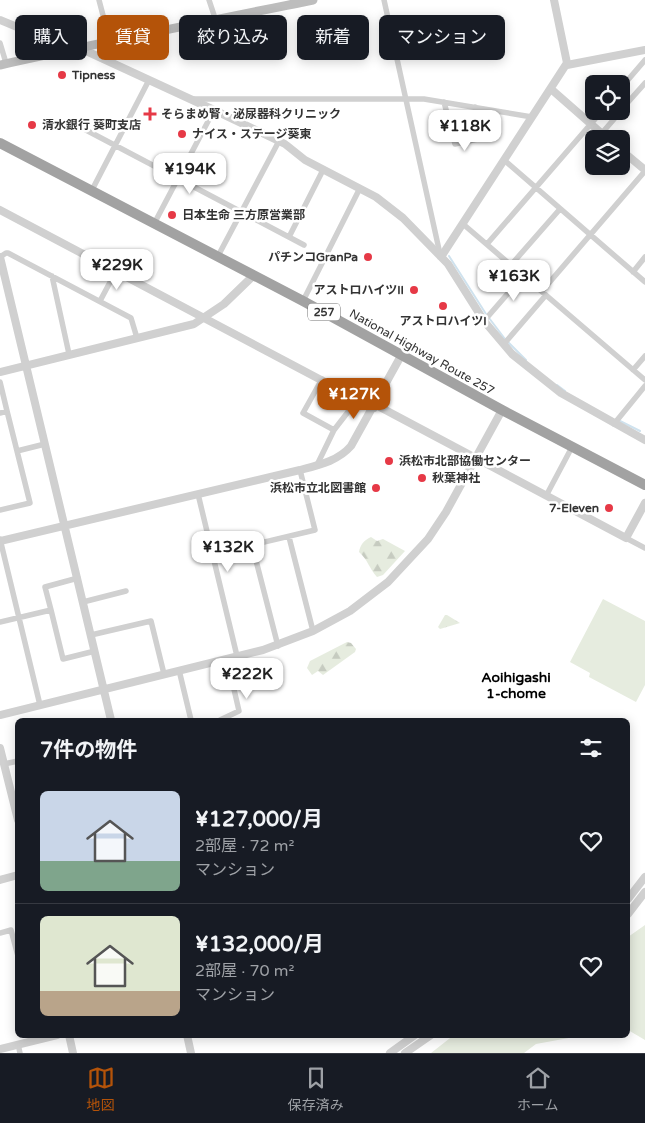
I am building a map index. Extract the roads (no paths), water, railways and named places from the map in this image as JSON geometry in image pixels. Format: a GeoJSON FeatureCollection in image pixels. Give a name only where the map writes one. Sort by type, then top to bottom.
{"type":"FeatureCollection","features":[{"type":"Feature","properties":{"kind":"highway","name":"National Highway Route 257"},"geometry":{"type":"LineString","coordinates":[[0,143],[155,222],[402,354],[502,410],[645,485]]}},
{"type":"Feature","properties":{"kind":"main road"},"geometry":{"type":"LineString","coordinates":[[236,15],[285,3],[313,0]]}},
{"type":"Feature","properties":{"kind":"main road"},"geometry":{"type":"LineString","coordinates":[[3,64],[20,60]]}},
{"type":"Feature","properties":{"kind":"street"},"geometry":{"type":"LineString","coordinates":[[99,0],[103,15]]}},
{"type":"Feature","properties":{"kind":"street"},"geometry":{"type":"LineString","coordinates":[[209,0],[214,15]]}},
{"type":"Feature","properties":{"kind":"street"},"geometry":{"type":"LineString","coordinates":[[384,0],[436,243],[441,257]]}},
{"type":"Feature","properties":{"kind":"street"},"geometry":{"type":"LineString","coordinates":[[441,257],[567,65],[554,0]]}},
{"type":"Feature","properties":{"kind":"street"},"geometry":{"type":"LineString","coordinates":[[0,20],[15,26]]}},
{"type":"Feature","properties":{"kind":"street"},"geometry":{"type":"LineString","coordinates":[[0,43],[3,64]]}},
{"type":"Feature","properties":{"kind":"street"},"geometry":{"type":"LineString","coordinates":[[87,51],[278,141],[323,170],[360,188],[403,218],[441,257],[506,342],[536,374],[561,393],[616,421],[645,440]]}},
{"type":"Feature","properties":{"kind":"street"},"geometry":{"type":"LineString","coordinates":[[567,65],[644,54]]}},
{"type":"Feature","properties":{"kind":"street"},"geometry":{"type":"LineString","coordinates":[[630,75],[644,54]]}},
{"type":"Feature","properties":{"kind":"street"},"geometry":{"type":"LineString","coordinates":[[92,190],[149,80]]}},
{"type":"Feature","properties":{"kind":"street"},"geometry":{"type":"LineString","coordinates":[[630,100],[645,83]]}},
{"type":"Feature","properties":{"kind":"street"},"geometry":{"type":"LineString","coordinates":[[551,89],[598,130]]}},
{"type":"Feature","properties":{"kind":"street"},"geometry":{"type":"LineString","coordinates":[[192,99],[406,100],[444,102],[532,118]]}},
{"type":"Feature","properties":{"kind":"street"},"geometry":{"type":"LineString","coordinates":[[444,102],[455,144],[482,138],[475,107]]}},
{"type":"Feature","properties":{"kind":"street"},"geometry":{"type":"LineString","coordinates":[[155,222],[214,110]]}},
{"type":"Feature","properties":{"kind":"street"},"geometry":{"type":"LineString","coordinates":[[487,244],[594,120]]}},
{"type":"Feature","properties":{"kind":"street"},"geometry":{"type":"LineString","coordinates":[[605,130],[613,120]]}},
{"type":"Feature","properties":{"kind":"street"},"geometry":{"type":"LineString","coordinates":[[84,128],[304,245]]}},
{"type":"Feature","properties":{"kind":"street"},"geometry":{"type":"LineString","coordinates":[[218,256],[278,141]]}},
{"type":"Feature","properties":{"kind":"street"},"geometry":{"type":"LineString","coordinates":[[506,342],[590,235],[645,170],[630,158]]}},
{"type":"Feature","properties":{"kind":"street"},"geometry":{"type":"LineString","coordinates":[[504,160],[645,282]]}},
{"type":"Feature","properties":{"kind":"street"},"geometry":{"type":"LineString","coordinates":[[289,237],[323,170]]}},
{"type":"Feature","properties":{"kind":"street"},"geometry":{"type":"LineString","coordinates":[[303,301],[360,188]]}},
{"type":"Feature","properties":{"kind":"street"},"geometry":{"type":"LineString","coordinates":[[511,265],[560,209]]}},
{"type":"Feature","properties":{"kind":"street"},"geometry":{"type":"LineString","coordinates":[[0,210],[645,548]]}},
{"type":"Feature","properties":{"kind":"street"},"geometry":{"type":"LineString","coordinates":[[463,224],[645,380]]}},
{"type":"Feature","properties":{"kind":"street"},"geometry":{"type":"LineString","coordinates":[[111,718],[0,257],[8,254],[131,318],[136,338]]}},
{"type":"Feature","properties":{"kind":"street"},"geometry":{"type":"LineString","coordinates":[[632,272],[645,257]]}},
{"type":"Feature","properties":{"kind":"street"},"geometry":{"type":"LineString","coordinates":[[100,301],[116,271]]}},
{"type":"Feature","properties":{"kind":"street"},"geometry":{"type":"LineString","coordinates":[[0,372],[194,324],[205,318],[249,283],[254,275]]}},
{"type":"Feature","properties":{"kind":"street"},"geometry":{"type":"LineString","coordinates":[[52,276],[69,354]]}},
{"type":"Feature","properties":{"kind":"street"},"geometry":{"type":"LineString","coordinates":[[487,318],[523,276]]}},
{"type":"Feature","properties":{"kind":"street"},"geometry":{"type":"LineString","coordinates":[[40,705],[0,540],[300,470],[343,455],[351,446],[375,406],[402,354]]}},
{"type":"Feature","properties":{"kind":"street"},"geometry":{"type":"LineString","coordinates":[[633,370],[645,356]]}},
{"type":"Feature","properties":{"kind":"street"},"geometry":{"type":"LineString","coordinates":[[322,379],[303,413],[334,430]]}},
{"type":"Feature","properties":{"kind":"street"},"geometry":{"type":"LineString","coordinates":[[0,382],[30,503],[0,510]]}},
{"type":"Feature","properties":{"kind":"street"},"geometry":{"type":"LineString","coordinates":[[616,421],[645,386]]}},
{"type":"Feature","properties":{"kind":"street"},"geometry":{"type":"LineString","coordinates":[[317,465],[334,430],[358,399]]}},
{"type":"Feature","properties":{"kind":"street"},"geometry":{"type":"LineString","coordinates":[[0,715],[278,646],[313,631],[370,596],[407,564],[428,539],[477,459],[502,410]]}},
{"type":"Feature","properties":{"kind":"street"},"geometry":{"type":"LineString","coordinates":[[0,412],[7,411]]}},
{"type":"Feature","properties":{"kind":"street"},"geometry":{"type":"LineString","coordinates":[[18,451],[45,444]]}},
{"type":"Feature","properties":{"kind":"street"},"geometry":{"type":"LineString","coordinates":[[546,496],[572,447]]}},
{"type":"Feature","properties":{"kind":"street"},"geometry":{"type":"LineString","coordinates":[[214,554],[315,530],[300,470]]}},
{"type":"Feature","properties":{"kind":"street"},"geometry":{"type":"LineString","coordinates":[[198,494],[214,554],[237,656]]}},
{"type":"Feature","properties":{"kind":"street"},"geometry":{"type":"LineString","coordinates":[[626,538],[645,503]]}},
{"type":"Feature","properties":{"kind":"street"},"geometry":{"type":"LineString","coordinates":[[288,536],[313,631]]}},
{"type":"Feature","properties":{"kind":"street"},"geometry":{"type":"LineString","coordinates":[[252,545],[278,646]]}},
{"type":"Feature","properties":{"kind":"street"},"geometry":{"type":"LineString","coordinates":[[78,578],[45,587],[63,659],[95,651]]}},
{"type":"Feature","properties":{"kind":"street"},"geometry":{"type":"LineString","coordinates":[[83,602],[126,591]]}},
{"type":"Feature","properties":{"kind":"street"},"geometry":{"type":"LineString","coordinates":[[0,622],[51,610]]}},
{"type":"Feature","properties":{"kind":"street"},"geometry":{"type":"LineString","coordinates":[[91,635],[151,620],[164,674]]}},
{"type":"Feature","properties":{"kind":"street"},"geometry":{"type":"LineString","coordinates":[[224,718],[239,711],[227,659]]}},
{"type":"Feature","properties":{"kind":"street"},"geometry":{"type":"LineString","coordinates":[[179,670],[191,718]]}},
{"type":"Feature","properties":{"kind":"street"},"geometry":{"type":"LineString","coordinates":[[0,748],[15,808]]}},
{"type":"Feature","properties":{"kind":"street"},"geometry":{"type":"LineString","coordinates":[[4,764],[15,761]]}},
{"type":"Feature","properties":{"kind":"street"},"geometry":{"type":"LineString","coordinates":[[0,880],[15,877]]}},
{"type":"Feature","properties":{"kind":"street"},"geometry":{"type":"LineString","coordinates":[[630,896],[645,877]]}},
{"type":"Feature","properties":{"kind":"street"},"geometry":{"type":"LineString","coordinates":[[630,911],[645,892]]}},
{"type":"Feature","properties":{"kind":"street"},"geometry":{"type":"LineString","coordinates":[[0,933],[11,930],[15,945]]}},
{"type":"Feature","properties":{"kind":"street"},"geometry":{"type":"LineString","coordinates":[[0,1049],[36,1038]]}},
{"type":"Feature","properties":{"kind":"street"},"geometry":{"type":"LineString","coordinates":[[70,1038],[73,1053]]}},
{"type":"Feature","properties":{"kind":"street"},"geometry":{"type":"LineString","coordinates":[[188,1038],[191,1053]]}},
{"type":"Feature","properties":{"kind":"street"},"geometry":{"type":"LineString","coordinates":[[390,1053],[412,1038]]}},
{"type":"Feature","properties":{"kind":"street"},"geometry":{"type":"LineString","coordinates":[[405,1053],[427,1038]]}},
{"type":"Feature","properties":{"kind":"street"},"geometry":{"type":"LineString","coordinates":[[18,1044],[20,1053]]}},
{"type":"Feature","properties":{"kind":"waterway"},"geometry":{"type":"LineString","coordinates":[[449,256],[486,314],[505,339]]}},
{"type":"Feature","properties":{"kind":"waterway"},"geometry":{"type":"LineString","coordinates":[[508,342],[526,360]]}},
{"type":"Feature","properties":{"kind":"waterway"},"geometry":{"type":"LineString","coordinates":[[557,385],[565,391]]}},
{"type":"Feature","properties":{"kind":"waterway"},"geometry":{"type":"LineString","coordinates":[[620,421],[640,431]]}},
{"type":"Feature","properties":{"kind":"place","name":"Tipness"},"geometry":{"type":"Point","coordinates":[62,75]}},
{"type":"Feature","properties":{"kind":"place","name":"そらまめ腎・泌尿器科クリニック"},"geometry":{"type":"Point","coordinates":[150,114]}},
{"type":"Feature","properties":{"kind":"place","name":"清水銀行 葵町支店"},"geometry":{"type":"Point","coordinates":[32,125]}},
{"type":"Feature","properties":{"kind":"place","name":"ナイス・ステージ葵東"},"geometry":{"type":"Point","coordinates":[182,134]}},
{"type":"Feature","properties":{"kind":"place","name":"日本生命 三方原営業部"},"geometry":{"type":"Point","coordinates":[172,215]}},
{"type":"Feature","properties":{"kind":"place","name":"パチンコGranPa"},"geometry":{"type":"Point","coordinates":[368,257]}},
{"type":"Feature","properties":{"kind":"place","name":"アストロハイツII"},"geometry":{"type":"Point","coordinates":[414,290]}},
{"type":"Feature","properties":{"kind":"place","name":"アストロハイツI"},"geometry":{"type":"Point","coordinates":[443,306]}},
{"type":"Feature","properties":{"kind":"place","name":"浜松市北部協働センター"},"geometry":{"type":"Point","coordinates":[389,461]}},
{"type":"Feature","properties":{"kind":"place","name":"秋葉神社"},"geometry":{"type":"Point","coordinates":[422,478]}},
{"type":"Feature","properties":{"kind":"place","name":"浜松市立北図書館"},"geometry":{"type":"Point","coordinates":[376,488]}},
{"type":"Feature","properties":{"kind":"place","name":"7-Eleven"},"geometry":{"type":"Point","coordinates":[609,508]}},
{"type":"Feature","properties":{"kind":"district","name":"Aoihigashi 1-chome"},"geometry":{"type":"Point","coordinates":[516,686]}}]}
